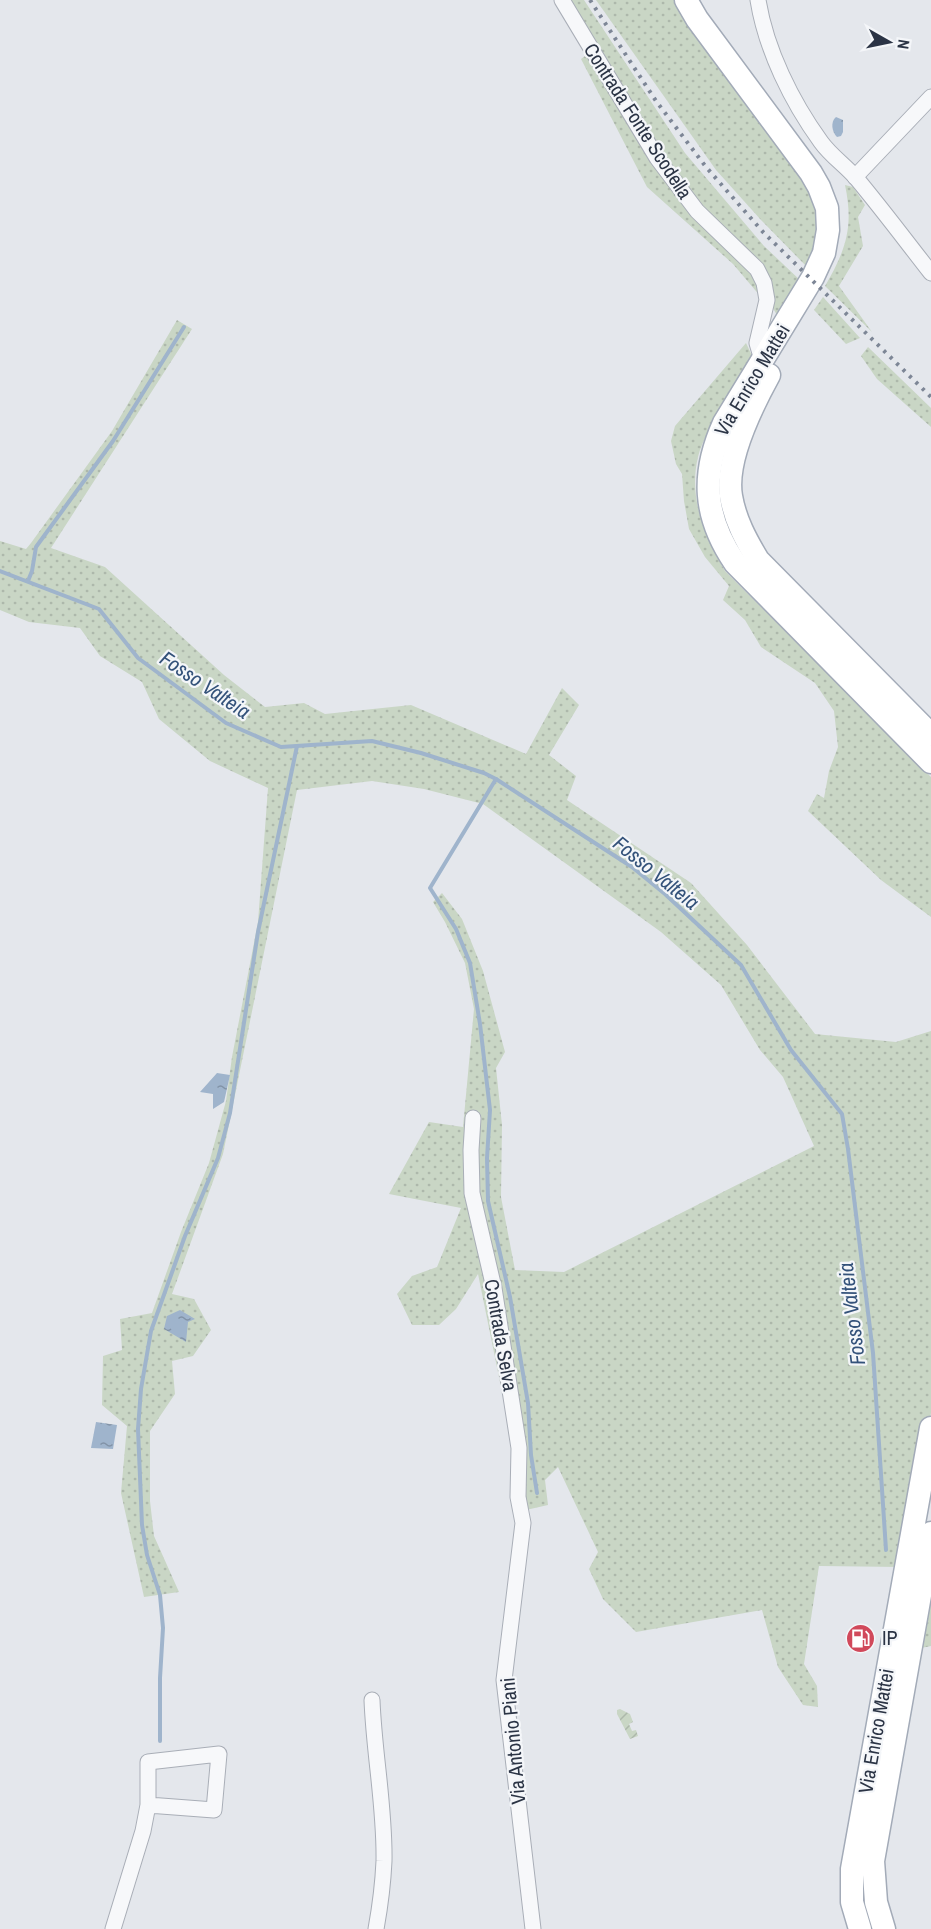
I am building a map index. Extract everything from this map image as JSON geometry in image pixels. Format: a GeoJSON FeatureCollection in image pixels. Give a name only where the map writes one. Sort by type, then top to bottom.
{"type":"FeatureCollection","features":[{"type":"Feature","properties":{"kind":"main road","name":"Via Enrico Mattei"},"geometry":{"type":"LineString","coordinates":[[686,0],[703,27],[811,173],[827,208],[828,230],[824,253],[813,277],[724,423],[713,447],[708,489],[711,516],[716,532],[735,563],[931,762]]}},
{"type":"Feature","properties":{"kind":"main road","name":"Via Enrico Mattei"},"geometry":{"type":"LineString","coordinates":[[695,0],[773,112],[826,179],[833,192],[836,206],[835,242],[805,307],[766,380],[736,448],[730,484],[740,528],[758,560],[931,735]]}},
{"type":"Feature","properties":{"kind":"main road","name":"Via Enrico Mattei"},"geometry":{"type":"LineString","coordinates":[[860,1929],[852,1902],[852,1869],[931,1428]]}},
{"type":"Feature","properties":{"kind":"main road","name":"Via Enrico Mattei"},"geometry":{"type":"LineString","coordinates":[[884,1929],[876,1902],[873,1861],[931,1533]]}},
{"type":"Feature","properties":{"kind":"street","name":"Contrada Fonte Scodella"},"geometry":{"type":"LineString","coordinates":[[562,0],[657,158],[697,211],[757,269],[764,283],[767,300],[757,343],[759,353],[765,359]]}},
{"type":"Feature","properties":{"kind":"street"},"geometry":{"type":"LineString","coordinates":[[758,0],[771,49],[798,106],[823,144],[855,177],[931,273]]}},
{"type":"Feature","properties":{"kind":"street"},"geometry":{"type":"LineString","coordinates":[[855,177],[931,97]]}},
{"type":"Feature","properties":{"kind":"street","name":"Contrada Selva"},"geometry":{"type":"LineString","coordinates":[[473,1118],[472,1193],[494,1288],[519,1449],[518,1497],[523,1523],[520,1552]]}},
{"type":"Feature","properties":{"kind":"street","name":"Via Antonio Piani"},"geometry":{"type":"LineString","coordinates":[[520,1552],[504,1680],[533,1929]]}},
{"type":"Feature","properties":{"kind":"street"},"geometry":{"type":"LineString","coordinates":[[372,1700],[382,1804],[384,1861],[376,1929]]}},
{"type":"Feature","properties":{"kind":"street"},"geometry":{"type":"LineString","coordinates":[[113,1929],[143,1831],[148,1804],[148,1762],[219,1754],[214,1810],[148,1804]]}},
{"type":"Feature","properties":{"kind":"green space"},"geometry":{"type":"Polygon","coordinates":[[[566,0],[584,0],[685,153],[764,246],[801,281],[780,320],[771,305],[770,296],[661,155],[566,0]]]}},
{"type":"Feature","properties":{"kind":"green space"},"geometry":{"type":"Polygon","coordinates":[[[596,0],[675,0],[816,192],[822,230],[808,268],[716,170],[596,0]]]}},
{"type":"Feature","properties":{"kind":"green space"},"geometry":{"type":"Polygon","coordinates":[[[589,53],[660,169],[757,279],[761,297],[733,264],[647,187],[581,59],[589,53]]]}},
{"type":"Feature","properties":{"kind":"green space"},"geometry":{"type":"Polygon","coordinates":[[[845,185],[853,187],[865,205],[858,217],[863,246],[839,286],[872,332],[825,286],[838,261],[846,238],[849,213],[845,185]]]}},
{"type":"Feature","properties":{"kind":"green space"},"geometry":{"type":"Polygon","coordinates":[[[823,297],[860,338],[846,344],[814,310],[823,297]]]}},
{"type":"Feature","properties":{"kind":"green space"},"geometry":{"type":"Polygon","coordinates":[[[177,320],[192,329],[51,548],[105,567],[224,675],[265,707],[304,703],[325,714],[411,705],[526,754],[562,688],[579,705],[549,755],[576,776],[567,800],[691,883],[747,945],[815,1034],[896,1042],[931,1031],[931,1413],[901,1567],[819,1566],[804,1664],[817,1686],[818,1707],[803,1705],[778,1667],[762,1610],[636,1632],[603,1599],[589,1569],[598,1552],[558,1467],[545,1480],[548,1505],[526,1510],[478,1274],[456,1309],[439,1325],[412,1325],[397,1294],[412,1276],[437,1267],[461,1208],[389,1194],[429,1122],[463,1127],[474,1009],[465,963],[433,902],[442,893],[462,919],[483,971],[505,1052],[496,1068],[502,1125],[501,1197],[515,1270],[564,1272],[814,1146],[783,1077],[760,1050],[721,985],[661,932],[483,804],[424,789],[372,781],[297,790],[223,1154],[172,1294],[194,1299],[211,1330],[193,1356],[172,1361],[175,1394],[150,1431],[150,1501],[154,1536],[179,1592],[144,1597],[121,1493],[127,1426],[102,1405],[103,1356],[122,1350],[120,1319],[152,1313],[209,1163],[226,1101],[232,1057],[258,922],[268,788],[210,761],[159,719],[142,682],[100,656],[80,628],[29,622],[0,610],[0,541],[26,549],[31,543],[112,431],[177,320]]]}},
{"type":"Feature","properties":{"kind":"green space"},"geometry":{"type":"Polygon","coordinates":[[[746,343],[755,362],[715,420],[698,457],[695,487],[700,517],[725,571],[931,777],[931,917],[881,880],[808,811],[817,794],[824,798],[829,771],[838,747],[834,711],[815,683],[761,647],[745,620],[723,600],[729,586],[705,557],[689,529],[682,474],[676,464],[671,441],[675,426],[746,343]]]}},
{"type":"Feature","properties":{"kind":"green space"},"geometry":{"type":"Polygon","coordinates":[[[868,347],[931,408],[931,427],[877,379],[861,356],[868,347]]]}},
{"type":"Feature","properties":{"kind":"green space"},"geometry":{"type":"Polygon","coordinates":[[[931,1591],[931,1646],[921,1648],[931,1591]]]}},
{"type":"Feature","properties":{"kind":"green space"},"geometry":{"type":"Polygon","coordinates":[[[620,1709],[630,1714],[633,1722],[629,1724],[632,1731],[636,1730],[638,1736],[630,1739],[617,1714],[617,1710],[620,1709]]]}},
{"type":"Feature","properties":{"kind":"water"},"geometry":{"type":"Polygon","coordinates":[[[836,117],[843,120],[843,132],[837,137],[832,127],[836,117]]]}},
{"type":"Feature","properties":{"kind":"water"},"geometry":{"type":"Polygon","coordinates":[[[217,1073],[230,1075],[224,1102],[213,1109],[213,1094],[200,1092],[217,1073]]]}},
{"type":"Feature","properties":{"kind":"water"},"geometry":{"type":"Polygon","coordinates":[[[180,1310],[195,1319],[188,1322],[186,1342],[164,1329],[167,1316],[180,1310]]]}},
{"type":"Feature","properties":{"kind":"water"},"geometry":{"type":"Polygon","coordinates":[[[96,1422],[117,1425],[113,1449],[91,1448],[96,1422]]]}},
{"type":"Feature","properties":{"kind":"waterway"},"geometry":{"type":"LineString","coordinates":[[28,581],[36,547],[113,441],[184,327]]}},
{"type":"Feature","properties":{"kind":"waterway","name":"Fosso Valteia"},"geometry":{"type":"LineString","coordinates":[[0,571],[99,609],[138,658],[226,723],[281,747],[372,741],[421,753],[496,779],[632,867],[665,894],[741,965],[791,1050],[842,1114],[873,1353],[886,1550]]}},
{"type":"Feature","properties":{"kind":"waterway"},"geometry":{"type":"LineString","coordinates":[[160,1741],[163,1628],[160,1595],[147,1555],[142,1525],[138,1429],[141,1389],[151,1331],[185,1236],[218,1158],[230,1113],[258,932],[297,746]]}},
{"type":"Feature","properties":{"kind":"waterway"},"geometry":{"type":"LineString","coordinates":[[496,779],[430,888],[456,929],[470,963],[490,1110],[487,1158],[488,1201],[510,1297],[528,1403],[531,1455],[537,1493]]}},
{"type":"Feature","properties":{"kind":"railway"},"geometry":{"type":"LineString","coordinates":[[590,0],[656,101],[706,167],[763,232],[931,397]]}},
{"type":"Feature","properties":{"kind":"place","name":"IP"},"geometry":{"type":"Point","coordinates":[861,1638]}}]}
